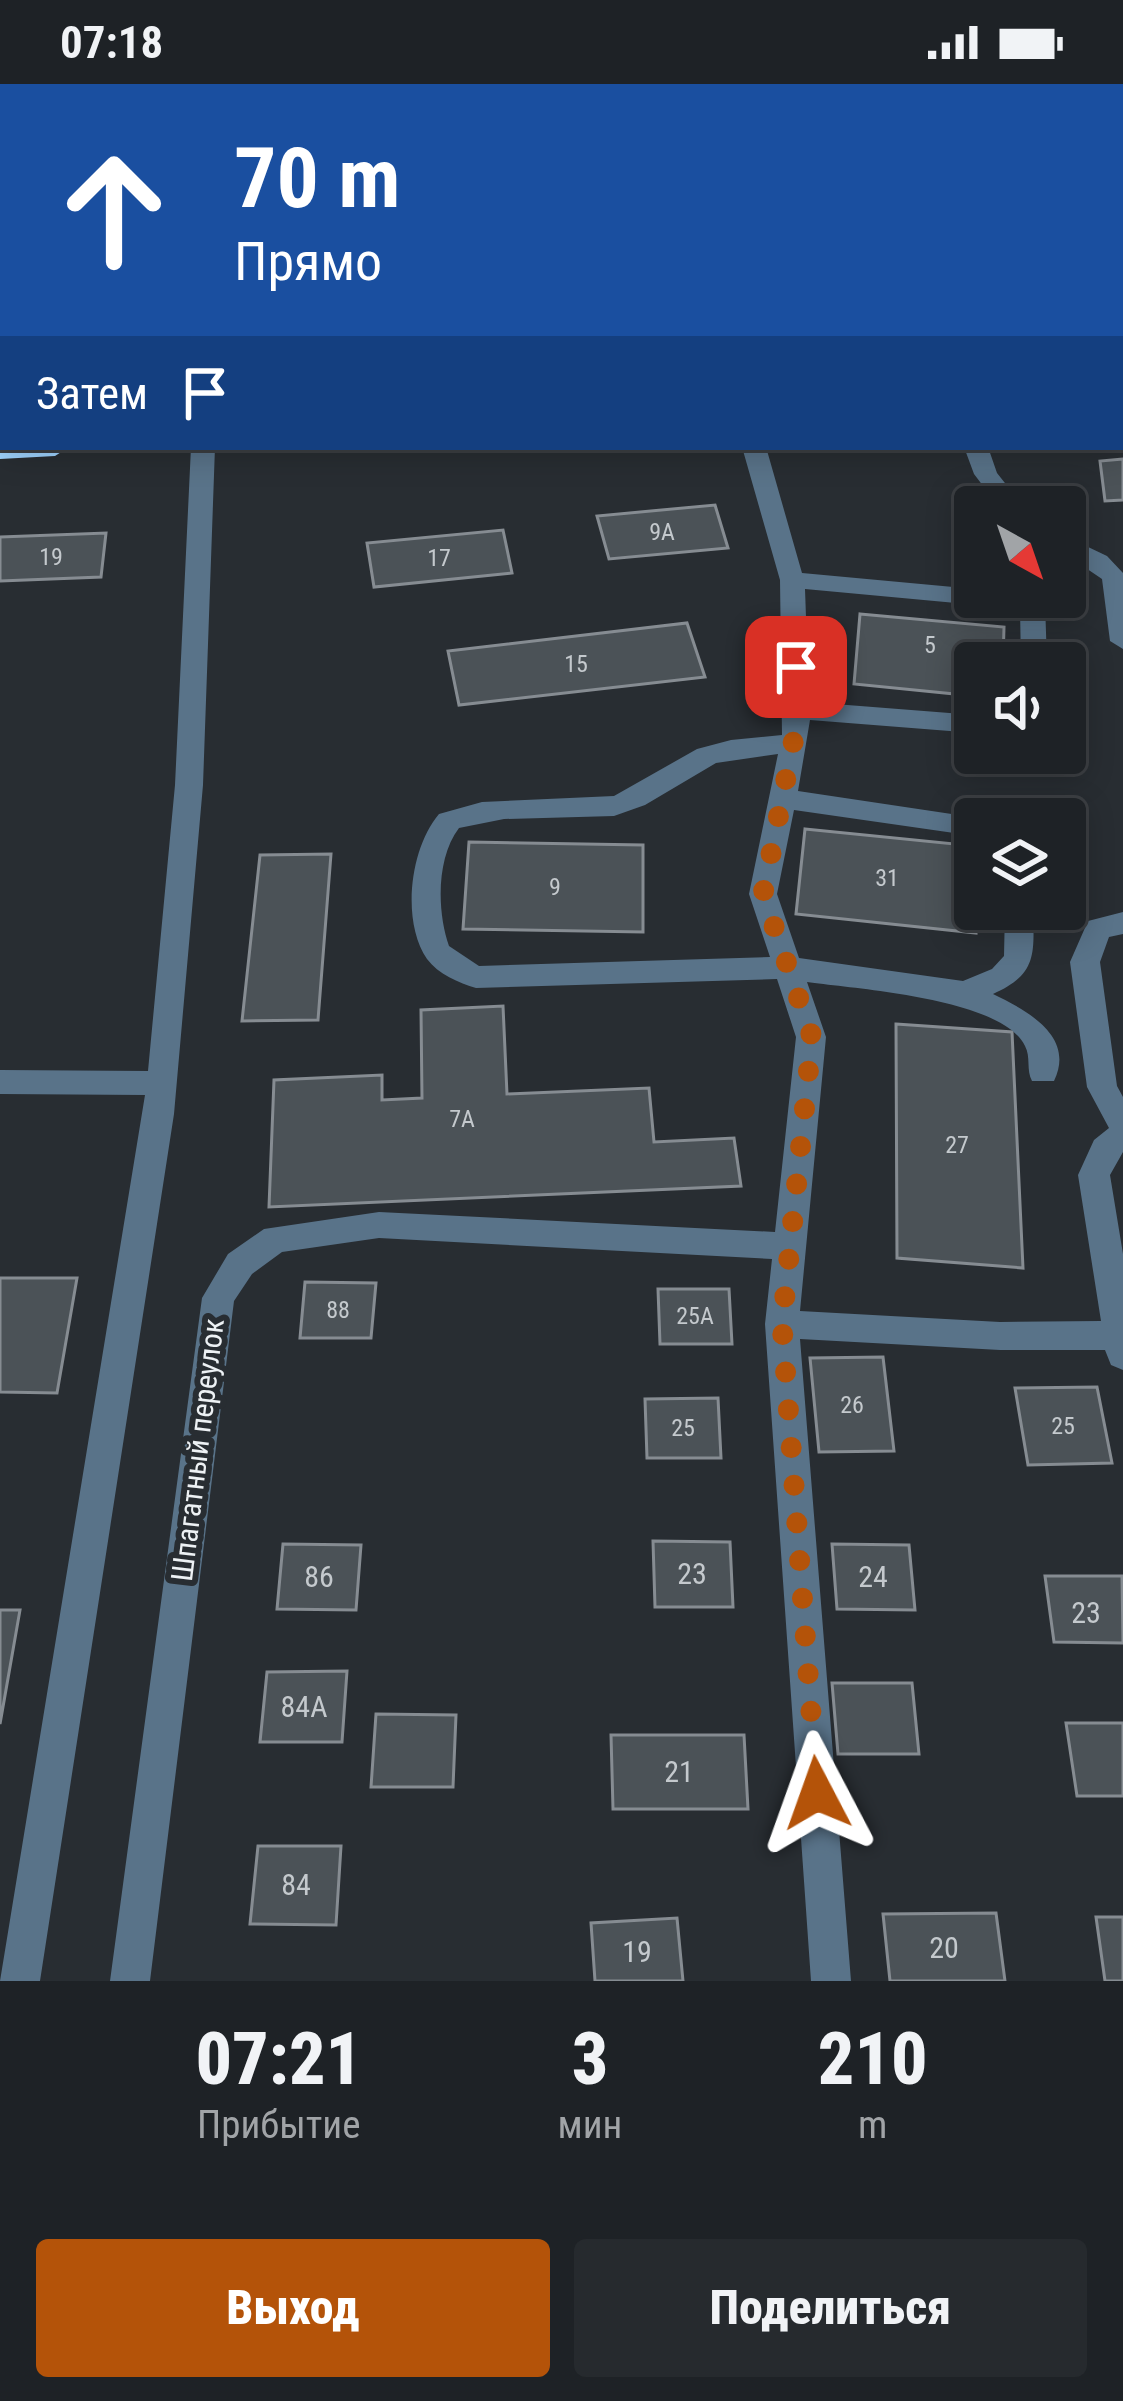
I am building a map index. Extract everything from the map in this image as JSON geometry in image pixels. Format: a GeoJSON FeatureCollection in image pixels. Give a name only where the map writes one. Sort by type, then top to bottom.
{"type":"FeatureCollection","features":[{"type":"Feature","properties":{"kind":"street"},"geometry":{"type":"LineString","coordinates":[[20,1981],[162,1083],[189,785],[203,450]]}},
{"type":"Feature","properties":{"kind":"street"},"geometry":{"type":"LineString","coordinates":[[755,450],[792,580],[794,744],[763,894],[812,1037],[782,1324],[831,1981]]}},
{"type":"Feature","properties":{"kind":"street"},"geometry":{"type":"LineString","coordinates":[[977,450],[995,486]]}},
{"type":"Feature","properties":{"kind":"street"},"geometry":{"type":"LineString","coordinates":[[1086,553],[1105,561],[1118,574],[1123,641]]}},
{"type":"Feature","properties":{"kind":"street"},"geometry":{"type":"LineString","coordinates":[[792,580],[1032,602],[1033,642]]}},
{"type":"Feature","properties":{"kind":"street"},"geometry":{"type":"LineString","coordinates":[[797,710],[954,722]]}},
{"type":"Feature","properties":{"kind":"street"},"geometry":{"type":"LineString","coordinates":[[794,744],[720,752],[694,761],[620,805],[480,812],[449,821],[433,843],[427,910],[434,947],[455,967],[476,977],[788,968],[965,993],[1021,1021],[1041,1043],[1043,1073]]}},
{"type":"Feature","properties":{"kind":"street"},"geometry":{"type":"LineString","coordinates":[[782,799],[954,823]]}},
{"type":"Feature","properties":{"kind":"street"},"geometry":{"type":"LineString","coordinates":[[1123,923],[1098,929],[1085,962],[1102,1087],[1123,1125]]}},
{"type":"Feature","properties":{"kind":"street"},"geometry":{"type":"LineString","coordinates":[[965,993],[1002,977],[1019,959],[1019,930]]}},
{"type":"Feature","properties":{"kind":"street"},"geometry":{"type":"LineString","coordinates":[[0,1082],[162,1083]]}},
{"type":"Feature","properties":{"kind":"street"},"geometry":{"type":"LineString","coordinates":[[782,1324],[1121,1345],[1094,1175],[1106,1149],[1123,1134]]}},
{"type":"Feature","properties":{"kind":"street","name":"Шпагатный переулок"},"geometry":{"type":"LineString","coordinates":[[130,1981],[218,1298],[240,1264],[275,1239],[379,1225],[788,1246]]}},
{"type":"Feature","properties":{"kind":"building"},"geometry":{"type":"Polygon","coordinates":[[[1123,459],[1123,500],[1105,501],[1100,461],[1123,459]]]}},
{"type":"Feature","properties":{"kind":"building"},"geometry":{"type":"Polygon","coordinates":[[[715,505],[728,548],[609,559],[597,516],[715,505]]]}},
{"type":"Feature","properties":{"kind":"building"},"geometry":{"type":"Polygon","coordinates":[[[503,530],[512,573],[374,587],[367,543],[503,530]]]}},
{"type":"Feature","properties":{"kind":"building"},"geometry":{"type":"Polygon","coordinates":[[[106,533],[101,577],[0,581],[0,537],[106,533]]]}},
{"type":"Feature","properties":{"kind":"building"},"geometry":{"type":"Polygon","coordinates":[[[860,614],[1004,627],[1004,642],[954,642],[954,694],[854,684],[860,614]]]}},
{"type":"Feature","properties":{"kind":"building"},"geometry":{"type":"Polygon","coordinates":[[[687,623],[705,677],[459,705],[448,651],[687,623]]]}},
{"type":"Feature","properties":{"kind":"building"},"geometry":{"type":"Polygon","coordinates":[[[805,829],[954,844],[954,930],[976,933],[796,914],[805,829]]]}},
{"type":"Feature","properties":{"kind":"building"},"geometry":{"type":"Polygon","coordinates":[[[469,842],[643,845],[643,932],[463,929],[469,842]]]}},
{"type":"Feature","properties":{"kind":"building"},"geometry":{"type":"Polygon","coordinates":[[[331,854],[318,1020],[242,1021],[260,855],[331,854]]]}},
{"type":"Feature","properties":{"kind":"building"},"geometry":{"type":"Polygon","coordinates":[[[503,1006],[507,1094],[649,1088],[654,1142],[734,1138],[741,1186],[269,1207],[274,1080],[382,1075],[382,1100],[422,1098],[421,1010],[503,1006]]]}},
{"type":"Feature","properties":{"kind":"building"},"geometry":{"type":"Polygon","coordinates":[[[896,1024],[1012,1032],[1023,1268],[897,1258],[896,1024]]]}},
{"type":"Feature","properties":{"kind":"building"},"geometry":{"type":"Polygon","coordinates":[[[0,1278],[77,1278],[57,1393],[0,1392],[0,1278]]]}},
{"type":"Feature","properties":{"kind":"building"},"geometry":{"type":"Polygon","coordinates":[[[305,1282],[376,1283],[371,1338],[300,1338],[305,1282]]]}},
{"type":"Feature","properties":{"kind":"building"},"geometry":{"type":"Polygon","coordinates":[[[658,1289],[729,1289],[732,1344],[660,1344],[658,1289]]]}},
{"type":"Feature","properties":{"kind":"building"},"geometry":{"type":"Polygon","coordinates":[[[883,1357],[894,1451],[819,1452],[810,1358],[883,1357]]]}},
{"type":"Feature","properties":{"kind":"building"},"geometry":{"type":"Polygon","coordinates":[[[1097,1387],[1112,1463],[1028,1465],[1015,1388],[1097,1387]]]}},
{"type":"Feature","properties":{"kind":"building"},"geometry":{"type":"Polygon","coordinates":[[[718,1398],[721,1458],[647,1458],[645,1399],[718,1398]]]}},
{"type":"Feature","properties":{"kind":"building"},"geometry":{"type":"Polygon","coordinates":[[[653,1541],[730,1542],[733,1607],[655,1607],[653,1541]]]}},
{"type":"Feature","properties":{"kind":"building"},"geometry":{"type":"Polygon","coordinates":[[[283,1544],[361,1545],[356,1610],[277,1609],[283,1544]]]}},
{"type":"Feature","properties":{"kind":"building"},"geometry":{"type":"Polygon","coordinates":[[[832,1544],[909,1545],[915,1610],[837,1609],[832,1544]]]}},
{"type":"Feature","properties":{"kind":"building"},"geometry":{"type":"Polygon","coordinates":[[[1045,1576],[1122,1576],[1123,1643],[1054,1642],[1045,1576]]]}},
{"type":"Feature","properties":{"kind":"building"},"geometry":{"type":"Polygon","coordinates":[[[0,1610],[20,1610],[0,1724],[0,1610]]]}},
{"type":"Feature","properties":{"kind":"building"},"geometry":{"type":"Polygon","coordinates":[[[347,1671],[342,1742],[260,1742],[267,1672],[347,1671]]]}},
{"type":"Feature","properties":{"kind":"building"},"geometry":{"type":"Polygon","coordinates":[[[832,1683],[912,1683],[919,1754],[838,1754],[832,1683]]]}},
{"type":"Feature","properties":{"kind":"building"},"geometry":{"type":"Polygon","coordinates":[[[376,1714],[456,1715],[453,1787],[371,1787],[376,1714]]]}},
{"type":"Feature","properties":{"kind":"building"},"geometry":{"type":"Polygon","coordinates":[[[1066,1723],[1123,1723],[1123,1796],[1077,1796],[1066,1723]]]}},
{"type":"Feature","properties":{"kind":"building"},"geometry":{"type":"Polygon","coordinates":[[[611,1735],[744,1735],[748,1809],[613,1809],[611,1735]]]}},
{"type":"Feature","properties":{"kind":"building"},"geometry":{"type":"Polygon","coordinates":[[[258,1846],[341,1846],[336,1925],[250,1924],[258,1846]]]}},
{"type":"Feature","properties":{"kind":"building"},"geometry":{"type":"Polygon","coordinates":[[[996,1913],[1005,1981],[890,1981],[883,1914],[996,1913]]]}},
{"type":"Feature","properties":{"kind":"building"},"geometry":{"type":"Polygon","coordinates":[[[1096,1917],[1123,1917],[1123,1981],[1105,1981],[1096,1917]]]}},
{"type":"Feature","properties":{"kind":"building"},"geometry":{"type":"Polygon","coordinates":[[[677,1918],[683,1981],[595,1981],[591,1923],[677,1918]]]}},
{"type":"Feature","properties":{"kind":"route"},"geometry":{"type":"LineString","coordinates":[[796,667],[796,728],[763,894],[812,1037],[782,1324],[817,1793]]}}]}
